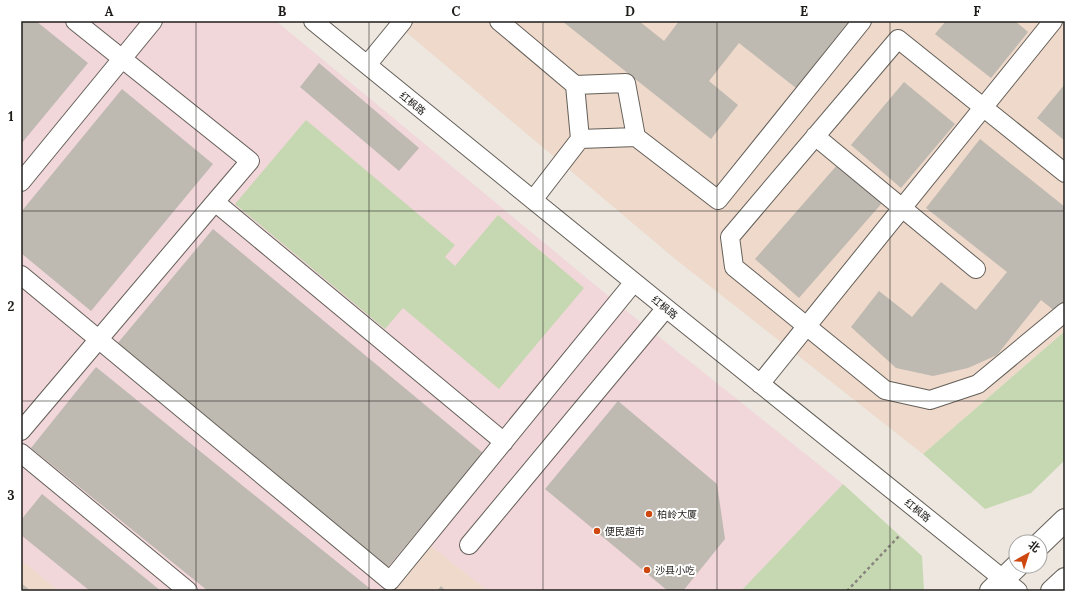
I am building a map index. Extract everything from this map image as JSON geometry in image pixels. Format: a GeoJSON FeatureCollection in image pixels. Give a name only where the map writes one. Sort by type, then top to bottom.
{"type":"FeatureCollection","features":[{"type":"Feature","properties":{"kind":"main road"},"geometry":{"type":"LineString","coordinates":[[1048,536],[1065,520]]}},
{"type":"Feature","properties":{"kind":"main road"},"geometry":{"type":"LineString","coordinates":[[1052,591],[1065,578]]}},
{"type":"Feature","properties":{"kind":"street"},"geometry":{"type":"LineString","coordinates":[[21,431],[250,161],[75,21]]}},
{"type":"Feature","properties":{"kind":"street"},"geometry":{"type":"LineString","coordinates":[[21,182],[153,21]]}},
{"type":"Feature","properties":{"kind":"street","name":"红枫路"},"geometry":{"type":"LineString","coordinates":[[313,21],[760,384],[1007,582]]}},
{"type":"Feature","properties":{"kind":"street"},"geometry":{"type":"LineString","coordinates":[[367,65],[403,21]]}},
{"type":"Feature","properties":{"kind":"street"},"geometry":{"type":"LineString","coordinates":[[499,21],[575,85],[626,83],[636,137]]}},
{"type":"Feature","properties":{"kind":"street"},"geometry":{"type":"LineString","coordinates":[[580,139],[636,137],[718,200],[862,21]]}},
{"type":"Feature","properties":{"kind":"street"},"geometry":{"type":"LineString","coordinates":[[760,384],[1053,21]]}},
{"type":"Feature","properties":{"kind":"street"},"geometry":{"type":"LineString","coordinates":[[1065,173],[898,40],[730,237],[734,267],[885,390],[930,400],[978,384],[1065,312]]}},
{"type":"Feature","properties":{"kind":"street"},"geometry":{"type":"LineString","coordinates":[[533,200],[580,139],[575,85]]}},
{"type":"Feature","properties":{"kind":"street"},"geometry":{"type":"LineString","coordinates":[[815,136],[976,269]]}},
{"type":"Feature","properties":{"kind":"street"},"geometry":{"type":"LineString","coordinates":[[215,202],[504,442]]}},
{"type":"Feature","properties":{"kind":"street"},"geometry":{"type":"LineString","coordinates":[[21,275],[99,339],[386,586],[634,282]]}},
{"type":"Feature","properties":{"kind":"street"},"geometry":{"type":"LineString","coordinates":[[469,546],[666,308]]}},
{"type":"Feature","properties":{"kind":"street"},"geometry":{"type":"LineString","coordinates":[[21,453],[188,591]]}},
{"type":"Feature","properties":{"kind":"path"},"geometry":{"type":"LineString","coordinates":[[847,591],[900,534]]}},
{"type":"Feature","properties":{"kind":"shaded area"},"geometry":{"type":"Polygon","coordinates":[[[21,21],[276,21],[629,313],[843,484],[741,591],[488,591],[431,546],[395,591],[59,591],[21,560],[21,21]]]}},
{"type":"Feature","properties":{"kind":"shaded area"},"geometry":{"type":"Polygon","coordinates":[[[393,21],[1065,21],[1065,331],[923,454],[674,258],[393,21]]]}},
{"type":"Feature","properties":{"kind":"shaded area"},"geometry":{"type":"Polygon","coordinates":[[[431,546],[488,591],[395,591],[431,546]]]}},
{"type":"Feature","properties":{"kind":"shaded area"},"geometry":{"type":"Polygon","coordinates":[[[21,560],[59,591],[21,591],[21,560]]]}},
{"type":"Feature","properties":{"kind":"green space"},"geometry":{"type":"Polygon","coordinates":[[[306,120],[455,245],[445,257],[455,266],[498,215],[584,288],[499,389],[403,308],[385,329],[235,204],[306,120]]]}},
{"type":"Feature","properties":{"kind":"green space"},"geometry":{"type":"Polygon","coordinates":[[[1065,331],[1065,460],[1031,493],[985,509],[923,454],[1065,331]]]}},
{"type":"Feature","properties":{"kind":"green space"},"geometry":{"type":"Polygon","coordinates":[[[843,484],[922,556],[924,591],[741,591],[843,484]]]}},
{"type":"Feature","properties":{"kind":"building"},"geometry":{"type":"Polygon","coordinates":[[[21,21],[36,21],[88,63],[21,144],[21,21]]]}},
{"type":"Feature","properties":{"kind":"building"},"geometry":{"type":"Polygon","coordinates":[[[562,21],[639,21],[664,41],[679,21],[849,21],[796,88],[739,43],[709,81],[738,105],[711,139],[562,21]]]}},
{"type":"Feature","properties":{"kind":"building"},"geometry":{"type":"Polygon","coordinates":[[[946,21],[1015,21],[1028,32],[991,78],[935,34],[946,21]]]}},
{"type":"Feature","properties":{"kind":"building"},"geometry":{"type":"Polygon","coordinates":[[[319,63],[419,148],[399,171],[300,87],[319,63]]]}},
{"type":"Feature","properties":{"kind":"building"},"geometry":{"type":"Polygon","coordinates":[[[904,82],[955,124],[901,188],[851,145],[904,82]]]}},
{"type":"Feature","properties":{"kind":"building"},"geometry":{"type":"Polygon","coordinates":[[[1065,84],[1065,141],[1037,118],[1065,84]]]}},
{"type":"Feature","properties":{"kind":"building"},"geometry":{"type":"Polygon","coordinates":[[[122,89],[213,164],[91,311],[21,253],[21,212],[122,89]]]}},
{"type":"Feature","properties":{"kind":"building"},"geometry":{"type":"Polygon","coordinates":[[[980,139],[1065,207],[1065,301],[1056,312],[1041,300],[997,355],[968,368],[933,376],[896,368],[851,327],[879,291],[912,317],[941,282],[976,310],[1007,272],[926,208],[980,139]]]}},
{"type":"Feature","properties":{"kind":"building"},"geometry":{"type":"Polygon","coordinates":[[[838,164],[882,203],[799,298],[755,259],[838,164]]]}},
{"type":"Feature","properties":{"kind":"building"},"geometry":{"type":"Polygon","coordinates":[[[213,229],[483,453],[387,568],[117,344],[213,229]]]}},
{"type":"Feature","properties":{"kind":"building"},"geometry":{"type":"Polygon","coordinates":[[[96,367],[373,591],[208,591],[31,448],[96,367]]]}},
{"type":"Feature","properties":{"kind":"building","name":"柏岭大厦"},"geometry":{"type":"Polygon","coordinates":[[[618,401],[717,484],[725,539],[683,591],[668,591],[545,489],[618,401]]]}},
{"type":"Feature","properties":{"kind":"building"},"geometry":{"type":"Polygon","coordinates":[[[42,494],[161,591],[90,591],[21,535],[21,520],[42,494]]]}},
{"type":"Feature","properties":{"kind":"building"},"geometry":{"type":"Polygon","coordinates":[[[21,583],[31,591],[21,591],[21,583]]]}},
{"type":"Feature","properties":{"kind":"building"},"geometry":{"type":"Polygon","coordinates":[[[441,586],[446,591],[437,591],[441,586]]]}},
{"type":"Feature","properties":{"kind":"place","name":"柏岭大厦"},"geometry":{"type":"Point","coordinates":[649,514]}},
{"type":"Feature","properties":{"kind":"place","name":"便民超市"},"geometry":{"type":"Point","coordinates":[597,531]}},
{"type":"Feature","properties":{"kind":"place","name":"沙县小吃"},"geometry":{"type":"Point","coordinates":[647,570]}}]}
